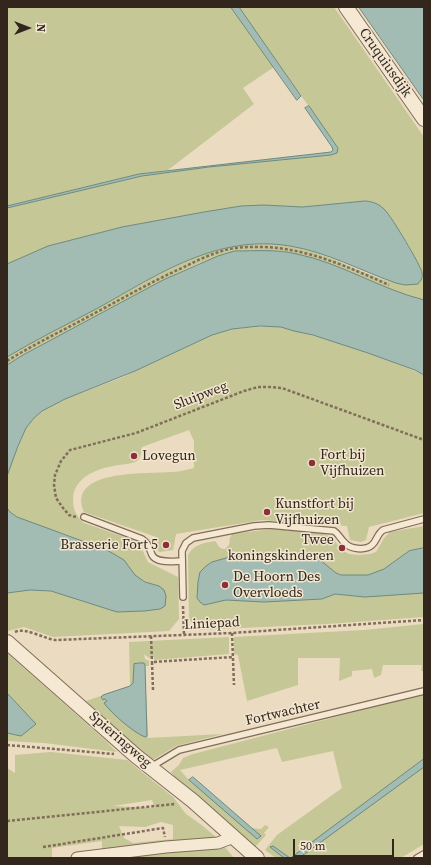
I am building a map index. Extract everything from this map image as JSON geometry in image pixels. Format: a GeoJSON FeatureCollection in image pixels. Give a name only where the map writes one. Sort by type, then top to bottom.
{"type":"FeatureCollection","features":[{"type":"Feature","properties":{"kind":"street","name":"Cruquiusdijk"},"geometry":{"type":"LineString","coordinates":[[346,7],[424,119]]}},
{"type":"Feature","properties":{"kind":"street","name":"Spieringweg"},"geometry":{"type":"LineString","coordinates":[[7,642],[136,756],[193,801],[257,858]]}},
{"type":"Feature","properties":{"kind":"street"},"geometry":{"type":"LineString","coordinates":[[77,858],[166,847],[218,843],[234,837]]}},
{"type":"Feature","properties":{"kind":"lane"},"geometry":{"type":"LineString","coordinates":[[84,517],[142,539],[148,545],[153,557],[159,560],[182,561]]}},
{"type":"Feature","properties":{"kind":"lane"},"geometry":{"type":"LineString","coordinates":[[183,597],[183,548],[186,543],[193,538],[269,525],[329,530],[337,533],[348,546],[362,548],[371,546],[383,530],[424,519]]}},
{"type":"Feature","properties":{"kind":"lane","name":"Fortwachter"},"geometry":{"type":"LineString","coordinates":[[151,767],[179,750],[424,691]]}},
{"type":"Feature","properties":{"kind":"lane"},"geometry":{"type":"LineString","coordinates":[[417,858],[424,854]]}},
{"type":"Feature","properties":{"kind":"path"},"geometry":{"type":"LineString","coordinates":[[7,361],[26,349],[96,313],[147,284],[194,262],[236,248],[279,248],[307,253],[331,261],[389,285]]}},
{"type":"Feature","properties":{"kind":"path","name":"Sluipweg"},"geometry":{"type":"LineString","coordinates":[[84,517],[75,517],[69,514],[56,498],[54,485],[55,475],[61,461],[70,450],[136,433],[226,396],[258,387],[271,386],[282,388],[424,440]]}},
{"type":"Feature","properties":{"kind":"path"},"geometry":{"type":"LineString","coordinates":[[183,597],[184,635]]}},
{"type":"Feature","properties":{"kind":"path","name":"Liniepad"},"geometry":{"type":"LineString","coordinates":[[7,642],[15,632],[18,631],[33,634],[48,640],[56,640],[232,633],[424,620]]}},
{"type":"Feature","properties":{"kind":"path"},"geometry":{"type":"LineString","coordinates":[[232,633],[234,685]]}},
{"type":"Feature","properties":{"kind":"path"},"geometry":{"type":"LineString","coordinates":[[151,636],[153,690]]}},
{"type":"Feature","properties":{"kind":"path"},"geometry":{"type":"LineString","coordinates":[[152,662],[233,657]]}},
{"type":"Feature","properties":{"kind":"path"},"geometry":{"type":"LineString","coordinates":[[7,745],[136,756]]}},
{"type":"Feature","properties":{"kind":"path"},"geometry":{"type":"LineString","coordinates":[[7,821],[193,801]]}},
{"type":"Feature","properties":{"kind":"path"},"geometry":{"type":"LineString","coordinates":[[42,846],[164,828],[166,847]]}},
{"type":"Feature","properties":{"kind":"green space"},"geometry":{"type":"Polygon","coordinates":[[[7,7],[231,7],[274,67],[243,88],[254,104],[168,170],[139,174],[7,206],[7,7]]]}},
{"type":"Feature","properties":{"kind":"green space"},"geometry":{"type":"Polygon","coordinates":[[[239,7],[334,7],[424,137],[424,300],[406,296],[317,260],[283,251],[200,263],[163,280],[7,365],[7,357],[41,337],[168,270],[214,251],[239,246],[264,244],[290,246],[320,254],[376,277],[405,285],[422,272],[409,246],[385,210],[366,201],[302,207],[264,205],[241,206],[204,212],[122,227],[48,246],[7,264],[7,208],[142,176],[209,167],[331,155],[337,153],[338,148],[239,7]]]}},
{"type":"Feature","properties":{"kind":"green space"},"geometry":{"type":"Polygon","coordinates":[[[270,326],[281,327],[333,341],[394,362],[424,375],[424,513],[369,527],[366,540],[361,542],[350,540],[347,526],[262,520],[176,534],[173,550],[160,552],[158,551],[156,537],[84,512],[82,498],[86,488],[97,481],[127,474],[176,472],[194,468],[194,441],[189,430],[142,447],[141,455],[135,462],[111,466],[89,474],[78,484],[74,491],[73,499],[76,512],[84,523],[133,540],[141,547],[148,562],[178,577],[179,619],[169,631],[53,637],[24,627],[8,631],[7,593],[30,590],[51,591],[117,612],[160,609],[158,586],[146,582],[134,574],[126,563],[110,552],[68,535],[28,522],[19,518],[7,508],[8,471],[26,428],[34,418],[42,411],[65,399],[121,378],[212,335],[232,329],[270,326]]]}},
{"type":"Feature","properties":{"kind":"green space"},"geometry":{"type":"Polygon","coordinates":[[[424,526],[424,548],[409,551],[384,569],[368,575],[341,575],[336,573],[314,555],[259,553],[226,558],[212,562],[200,573],[197,598],[204,605],[226,600],[264,602],[322,599],[335,594],[365,597],[424,593],[424,617],[327,624],[200,630],[189,620],[188,555],[196,546],[215,541],[220,548],[225,549],[229,545],[232,534],[271,529],[322,533],[333,538],[341,550],[349,554],[370,554],[376,552],[384,538],[390,532],[424,526]]]}},
{"type":"Feature","properties":{"kind":"green space"},"geometry":{"type":"Polygon","coordinates":[[[424,624],[424,671],[421,671],[422,665],[383,665],[381,675],[374,678],[372,669],[352,671],[352,676],[339,681],[340,658],[298,658],[298,685],[247,701],[238,655],[234,654],[234,637],[364,630],[424,624]]]}},
{"type":"Feature","properties":{"kind":"green space"},"geometry":{"type":"Polygon","coordinates":[[[229,637],[229,654],[154,660],[154,657],[149,658],[144,654],[145,659],[149,661],[149,666],[145,666],[148,738],[223,734],[176,746],[151,761],[86,701],[130,686],[129,642],[229,637]]]}},
{"type":"Feature","properties":{"kind":"green space"},"geometry":{"type":"Polygon","coordinates":[[[7,653],[117,752],[44,743],[7,741],[7,733],[21,736],[35,724],[7,693],[7,653]]]}},
{"type":"Feature","properties":{"kind":"green space"},"geometry":{"type":"Polygon","coordinates":[[[424,694],[424,844],[401,858],[276,858],[265,850],[277,835],[342,788],[333,751],[282,762],[277,748],[180,770],[189,780],[260,835],[251,828],[261,829],[265,825],[269,827],[264,833],[266,835],[255,847],[185,791],[171,772],[179,765],[183,758],[193,754],[424,694]]]}},
{"type":"Feature","properties":{"kind":"green space"},"geometry":{"type":"Polygon","coordinates":[[[51,752],[127,760],[173,797],[186,814],[218,839],[234,858],[99,858],[102,857],[102,841],[52,848],[52,858],[7,858],[7,768],[15,773],[15,755],[51,752]],[[152,800],[113,806],[155,808],[152,800]],[[161,822],[145,827],[119,826],[124,838],[133,843],[173,839],[173,825],[161,822]]]}},
{"type":"Feature","properties":{"kind":"water"},"geometry":{"type":"Polygon","coordinates":[[[231,7],[239,7],[301,96],[297,100],[231,7]]]}},
{"type":"Feature","properties":{"kind":"water"},"geometry":{"type":"Polygon","coordinates":[[[359,7],[424,7],[424,100],[359,7]]]}},
{"type":"Feature","properties":{"kind":"water"},"geometry":{"type":"Polygon","coordinates":[[[309,106],[338,148],[337,153],[331,155],[209,167],[142,176],[7,208],[7,206],[139,174],[331,152],[333,150],[332,147],[305,108],[309,106]]]}},
{"type":"Feature","properties":{"kind":"water"},"geometry":{"type":"Polygon","coordinates":[[[366,201],[372,202],[383,208],[399,231],[421,269],[422,276],[418,284],[405,285],[396,283],[331,257],[290,246],[263,244],[238,246],[213,251],[166,270],[7,357],[7,264],[48,246],[122,227],[241,206],[264,205],[302,207],[366,201]]]}},
{"type":"Feature","properties":{"kind":"water"},"geometry":{"type":"Polygon","coordinates":[[[235,251],[281,251],[313,258],[424,300],[424,375],[415,370],[368,353],[313,335],[281,327],[260,326],[232,329],[212,335],[135,371],[65,399],[42,411],[26,428],[7,476],[7,365],[163,280],[218,256],[235,251]]]}},
{"type":"Feature","properties":{"kind":"water"},"geometry":{"type":"Polygon","coordinates":[[[7,508],[17,517],[107,550],[124,560],[135,575],[145,582],[159,586],[164,590],[166,596],[165,606],[160,609],[144,611],[117,612],[51,591],[30,590],[7,593],[7,508]]]}},
{"type":"Feature","properties":{"kind":"water"},"geometry":{"type":"Polygon","coordinates":[[[424,548],[424,593],[365,597],[335,594],[322,599],[264,602],[226,600],[204,605],[197,598],[200,572],[212,562],[226,558],[259,553],[314,555],[336,573],[341,575],[368,575],[384,569],[409,551],[424,548]]]}},
{"type":"Feature","properties":{"kind":"water"},"geometry":{"type":"Polygon","coordinates":[[[144,663],[145,665],[147,736],[145,737],[140,735],[117,717],[104,703],[107,701],[105,699],[103,700],[101,697],[130,686],[133,683],[134,664],[144,663]]]}},
{"type":"Feature","properties":{"kind":"water"},"geometry":{"type":"Polygon","coordinates":[[[7,693],[36,724],[21,736],[7,733],[7,693]]]}},
{"type":"Feature","properties":{"kind":"water"},"geometry":{"type":"Polygon","coordinates":[[[424,759],[424,767],[299,858],[290,858],[424,759]]]}},
{"type":"Feature","properties":{"kind":"water"},"geometry":{"type":"Polygon","coordinates":[[[193,777],[261,836],[257,839],[189,780],[193,777]]]}},
{"type":"Feature","properties":{"kind":"water"},"geometry":{"type":"Polygon","coordinates":[[[273,846],[290,858],[284,858],[270,847],[273,846]]]}},
{"type":"Feature","properties":{"kind":"place","name":"Lovegun"},"geometry":{"type":"Point","coordinates":[134,456]}},
{"type":"Feature","properties":{"kind":"place","name":"Fort bij Vijfhuizen"},"geometry":{"type":"Point","coordinates":[312,463]}},
{"type":"Feature","properties":{"kind":"place","name":"Kunstfort bij Vijfhuizen"},"geometry":{"type":"Point","coordinates":[267,512]}},
{"type":"Feature","properties":{"kind":"place","name":"Brasserie Fort 5"},"geometry":{"type":"Point","coordinates":[166,545]}},
{"type":"Feature","properties":{"kind":"place","name":"Twee koningskinderen"},"geometry":{"type":"Point","coordinates":[342,548]}},
{"type":"Feature","properties":{"kind":"place","name":"De Hoorn Des Overvloeds"},"geometry":{"type":"Point","coordinates":[225,585]}}]}
